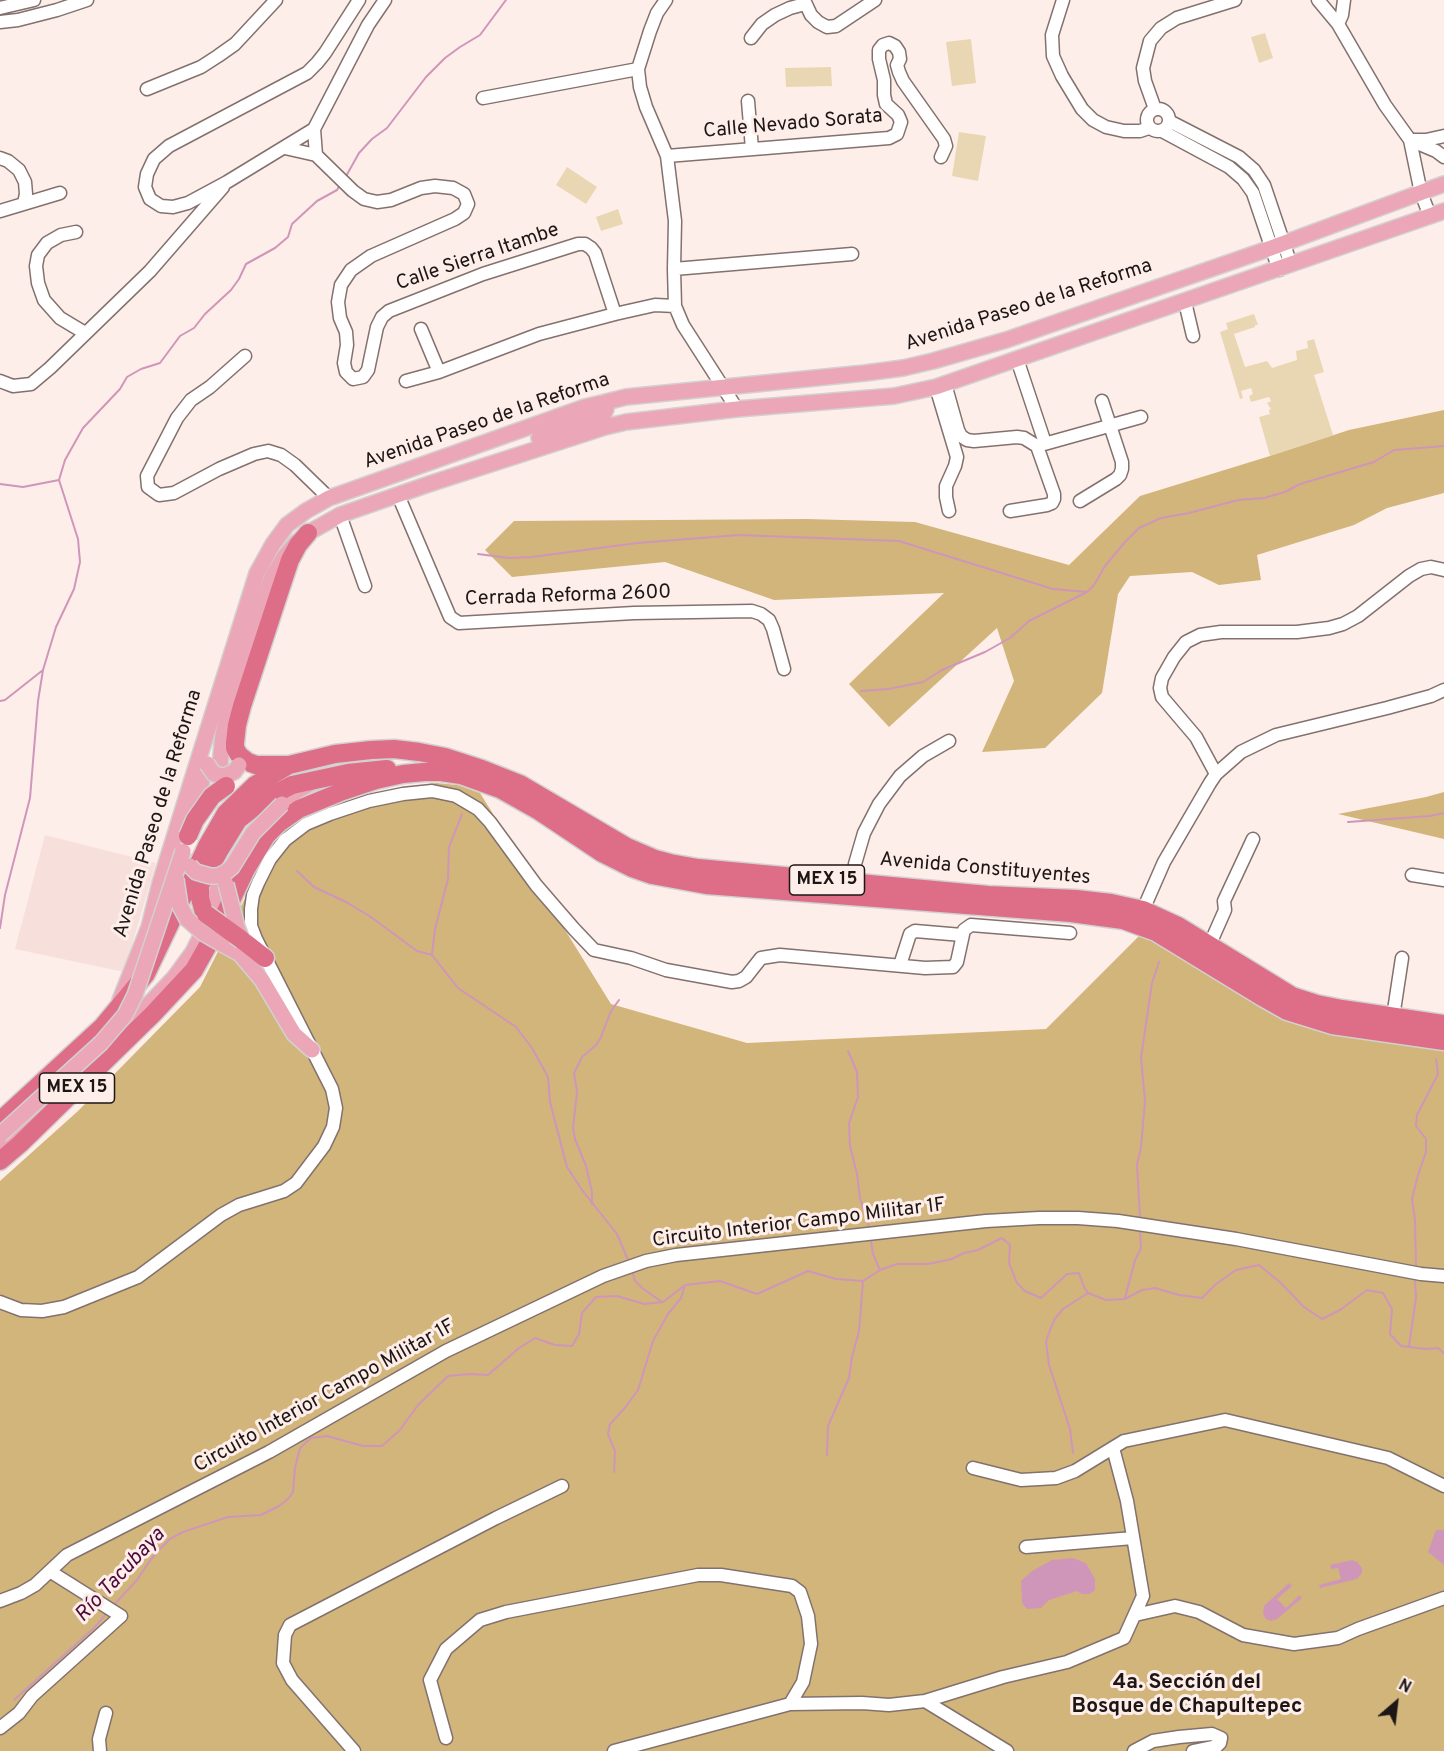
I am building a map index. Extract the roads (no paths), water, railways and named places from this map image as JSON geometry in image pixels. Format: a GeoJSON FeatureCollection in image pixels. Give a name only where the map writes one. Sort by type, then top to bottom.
{"type":"FeatureCollection","features":[{"type":"Feature","properties":{"kind":"highway"},"geometry":{"type":"LineString","coordinates":[[289,765],[256,765],[239,760],[235,743],[242,706],[290,560],[308,532]]}},
{"type":"Feature","properties":{"kind":"highway","name":"Avenida Constituyentes"},"geometry":{"type":"LineString","coordinates":[[116,1008],[146,974],[207,846],[226,813],[255,786],[289,765],[335,754],[394,749],[436,755],[520,784],[627,847],[654,859],[698,868],[988,895],[1076,899],[1143,910],[1210,944],[1292,996],[1342,1009],[1444,1024]]}},
{"type":"Feature","properties":{"kind":"highway"},"geometry":{"type":"LineString","coordinates":[[185,844],[195,820],[212,796],[246,773],[267,765]]}},
{"type":"Feature","properties":{"kind":"highway"},"geometry":{"type":"LineString","coordinates":[[205,914],[200,898],[200,885],[237,820],[265,798],[292,784],[374,769],[408,768],[424,772]]}},
{"type":"Feature","properties":{"kind":"highway","name":"Avenida Constituyentes"},"geometry":{"type":"LineString","coordinates":[[204,954],[246,869],[266,836],[279,823],[299,810],[376,780],[403,774],[441,772],[460,775],[500,789],[539,811],[602,853],[652,875],[706,885],[1071,913],[1123,920],[1156,932],[1287,1011],[1332,1025],[1444,1041]]}},
{"type":"Feature","properties":{"kind":"highway"},"geometry":{"type":"LineString","coordinates":[[172,920],[182,913],[192,911],[205,914],[265,958]]}},
{"type":"Feature","properties":{"kind":"highway","name":"MEX 15"},"geometry":{"type":"LineString","coordinates":[[0,1161],[168,999],[194,970],[204,954]]}},
{"type":"Feature","properties":{"kind":"highway","name":"MEX 15"},"geometry":{"type":"LineString","coordinates":[[0,1121],[103,1026],[116,1008]]}},
{"type":"Feature","properties":{"kind":"main road","name":"Avenida Paseo de la Reforma"},"geometry":{"type":"LineString","coordinates":[[116,1008],[149,927],[206,732],[257,573],[273,544],[287,525],[306,511],[329,498],[585,407],[627,397],[865,373],[933,362],[1006,340],[1278,246],[1444,184]]}},
{"type":"Feature","properties":{"kind":"main road","name":"Avenida Paseo de la Reforma"},"geometry":{"type":"LineString","coordinates":[[211,760],[224,734],[229,710],[264,596],[272,578],[284,557],[297,542],[308,532],[340,515],[605,427],[651,418],[894,396],[940,386],[1437,214]]}},
{"type":"Feature","properties":{"kind":"main road"},"geometry":{"type":"LineString","coordinates":[[1112,303],[1121,323]]}},
{"type":"Feature","properties":{"kind":"main road"},"geometry":{"type":"LineString","coordinates":[[415,489],[435,475],[603,416],[606,402]]}},
{"type":"Feature","properties":{"kind":"main road"},"geometry":{"type":"LineString","coordinates":[[206,732],[214,774],[224,776],[234,772],[239,760]]}},
{"type":"Feature","properties":{"kind":"main road"},"geometry":{"type":"LineString","coordinates":[[0,1135],[101,1043],[125,1015],[135,995],[176,876],[211,760]]}},
{"type":"Feature","properties":{"kind":"main road"},"geometry":{"type":"LineString","coordinates":[[185,844],[190,866],[196,872],[218,876],[232,867],[253,833],[282,804],[315,780]]}},
{"type":"Feature","properties":{"kind":"main road"},"geometry":{"type":"LineString","coordinates":[[222,856],[223,883],[242,940]]}},
{"type":"Feature","properties":{"kind":"main road"},"geometry":{"type":"LineString","coordinates":[[176,876],[180,906],[187,919],[203,933],[240,954],[291,1019],[294,1034],[312,1050]]}},
{"type":"Feature","properties":{"kind":"main road"},"geometry":{"type":"LineString","coordinates":[[204,954],[223,883]]}},
{"type":"Feature","properties":{"kind":"main road"},"geometry":{"type":"LineString","coordinates":[[0,1148],[76,1077],[174,978],[194,952],[223,883]]}},
{"type":"Feature","properties":{"kind":"street"},"geometry":{"type":"LineString","coordinates":[[0,8],[34,0]]}},
{"type":"Feature","properties":{"kind":"street"},"geometry":{"type":"LineString","coordinates":[[0,22],[18,20],[87,0]]}},
{"type":"Feature","properties":{"kind":"street"},"geometry":{"type":"LineString","coordinates":[[147,89],[201,67],[218,56],[235,44],[276,0]]}},
{"type":"Feature","properties":{"kind":"street"},"geometry":{"type":"LineString","coordinates":[[315,129],[188,203],[173,207],[161,206],[150,199],[145,187],[147,174],[154,159],[169,146],[307,73],[325,53],[359,0]]}},
{"type":"Feature","properties":{"kind":"street"},"geometry":{"type":"LineString","coordinates":[[285,148],[316,155],[315,129],[368,25],[385,0]]}},
{"type":"Feature","properties":{"kind":"street"},"geometry":{"type":"LineString","coordinates":[[666,0],[657,13],[638,69],[646,107],[667,156],[675,221],[675,306],[683,325],[737,409]]}},
{"type":"Feature","properties":{"kind":"street"},"geometry":{"type":"LineString","coordinates":[[751,38],[762,24],[775,15],[804,2],[818,22],[827,27],[836,26],[875,0]]}},
{"type":"Feature","properties":{"kind":"street"},"geometry":{"type":"LineString","coordinates":[[1063,0],[1052,35],[1053,56],[1082,109],[1093,120],[1106,127],[1124,131],[1140,131],[1149,128]]}},
{"type":"Feature","properties":{"kind":"street"},"geometry":{"type":"LineString","coordinates":[[1155,109],[1144,81],[1143,68],[1150,41],[1161,28],[1177,18],[1235,0]]}},
{"type":"Feature","properties":{"kind":"street"},"geometry":{"type":"LineString","coordinates":[[1318,0],[1338,24],[1385,105],[1410,140],[1421,193],[1437,214]]}},
{"type":"Feature","properties":{"kind":"street"},"geometry":{"type":"LineString","coordinates":[[1338,24],[1344,0]]}},
{"type":"Feature","properties":{"kind":"street","name":"Calle Nevado Sorata"},"geometry":{"type":"LineString","coordinates":[[667,156],[889,138],[897,134],[901,122],[898,115],[886,104],[879,59],[879,50],[883,45],[889,43],[899,52],[900,59],[897,65],[903,81],[944,139],[945,150],[941,157]]}},
{"type":"Feature","properties":{"kind":"street"},"geometry":{"type":"LineString","coordinates":[[483,98],[638,69]]}},
{"type":"Feature","properties":{"kind":"street"},"geometry":{"type":"LineString","coordinates":[[748,101],[752,149]]}},
{"type":"Feature","properties":{"kind":"street"},"geometry":{"type":"LineString","coordinates":[[1155,109],[1164,111],[1167,114],[1166,126],[1156,132],[1149,128],[1146,120],[1150,111],[1155,109]]}},
{"type":"Feature","properties":{"kind":"street"},"geometry":{"type":"LineString","coordinates":[[1166,126],[1239,157],[1254,170],[1264,185],[1285,267]]}},
{"type":"Feature","properties":{"kind":"street"},"geometry":{"type":"LineString","coordinates":[[1410,140],[1426,140],[1444,136]]}},
{"type":"Feature","properties":{"kind":"street"},"geometry":{"type":"LineString","coordinates":[[1410,140],[1444,156]]}},
{"type":"Feature","properties":{"kind":"street","name":"Calle Sierra Itambe"},"geometry":{"type":"LineString","coordinates":[[316,155],[364,199],[377,202],[391,200],[421,188],[435,186],[453,188],[464,194],[468,204],[464,213],[455,219],[371,256],[351,270],[341,285],[338,302],[347,345],[344,363],[346,372],[353,379],[363,377],[368,370],[377,327],[382,317],[389,311],[500,268],[578,244],[585,244],[595,253],[615,314]]}},
{"type":"Feature","properties":{"kind":"street"},"geometry":{"type":"LineString","coordinates":[[0,158],[19,170],[25,182],[24,203]]}},
{"type":"Feature","properties":{"kind":"street"},"geometry":{"type":"LineString","coordinates":[[0,381],[13,386],[31,384],[50,369],[150,271],[227,182]]}},
{"type":"Feature","properties":{"kind":"street"},"geometry":{"type":"LineString","coordinates":[[0,212],[60,193]]}},
{"type":"Feature","properties":{"kind":"street"},"geometry":{"type":"LineString","coordinates":[[76,232],[61,235],[47,243],[38,255],[36,266],[38,283],[44,300],[60,318],[85,333]]}},
{"type":"Feature","properties":{"kind":"street"},"geometry":{"type":"LineString","coordinates":[[674,269],[852,254]]}},
{"type":"Feature","properties":{"kind":"street"},"geometry":{"type":"LineString","coordinates":[[1185,302],[1193,336]]}},
{"type":"Feature","properties":{"kind":"street"},"geometry":{"type":"LineString","coordinates":[[406,381],[439,372],[539,334],[655,305],[675,306]]}},
{"type":"Feature","properties":{"kind":"street"},"geometry":{"type":"LineString","coordinates":[[422,329],[439,372]]}},
{"type":"Feature","properties":{"kind":"street"},"geometry":{"type":"LineString","coordinates":[[245,356],[210,387],[191,399],[177,418],[147,476],[148,487],[159,495],[174,493],[219,469],[254,454],[268,451],[281,455],[295,465],[329,498]]}},
{"type":"Feature","properties":{"kind":"street"},"geometry":{"type":"LineString","coordinates":[[1010,511],[1047,505],[1054,499],[1017,359]]}},
{"type":"Feature","properties":{"kind":"street"},"geometry":{"type":"LineString","coordinates":[[940,386],[958,430],[967,440],[1017,437],[1041,445],[1141,417]]}},
{"type":"Feature","properties":{"kind":"street"},"geometry":{"type":"LineString","coordinates":[[940,386],[957,457],[946,486],[949,511]]}},
{"type":"Feature","properties":{"kind":"street"},"geometry":{"type":"LineString","coordinates":[[1080,501],[1116,479],[1122,469],[1122,462],[1102,401]]}},
{"type":"Feature","properties":{"kind":"street","name":"Cerrada Reforma 2600"},"geometry":{"type":"LineString","coordinates":[[398,495],[450,617],[459,623],[634,613],[752,611],[768,620],[773,629],[784,669]]}},
{"type":"Feature","properties":{"kind":"street"},"geometry":{"type":"LineString","coordinates":[[340,515],[365,586]]}},
{"type":"Feature","properties":{"kind":"street"},"geometry":{"type":"LineString","coordinates":[[1216,774],[1196,737],[1162,697],[1160,688],[1162,678],[1185,642],[1200,635],[1221,632],[1297,632],[1344,624],[1358,616],[1408,576],[1431,567],[1444,570]]}},
{"type":"Feature","properties":{"kind":"street"},"geometry":{"type":"LineString","coordinates":[[1143,910],[1164,862],[1216,774],[1241,752],[1276,735],[1387,708],[1431,696],[1444,690]]}},
{"type":"Feature","properties":{"kind":"street"},"geometry":{"type":"LineString","coordinates":[[853,882],[855,864],[864,832],[879,804],[900,776],[923,756],[949,741]]}},
{"type":"Feature","properties":{"kind":"street"},"geometry":{"type":"LineString","coordinates":[[291,1019],[251,926],[254,895],[270,859],[285,840],[306,824],[388,796],[432,791],[456,796],[477,809],[494,827],[542,893],[594,950],[631,958],[666,970],[732,982],[746,977],[761,958],[780,955],[925,968],[953,967],[957,962],[964,930],[971,925],[1070,933]]}},
{"type":"Feature","properties":{"kind":"street"},"geometry":{"type":"LineString","coordinates":[[1210,944],[1225,910],[1224,901],[1253,839]]}},
{"type":"Feature","properties":{"kind":"street"},"geometry":{"type":"LineString","coordinates":[[1412,875],[1444,880]]}},
{"type":"Feature","properties":{"kind":"street"},"geometry":{"type":"LineString","coordinates":[[900,965],[910,934],[915,931],[962,935]]}},
{"type":"Feature","properties":{"kind":"street"},"geometry":{"type":"LineString","coordinates":[[1393,1017],[1402,958]]}},
{"type":"Feature","properties":{"kind":"street"},"geometry":{"type":"LineString","coordinates":[[0,1302],[21,1310],[42,1311],[64,1307],[138,1277],[220,1215],[239,1205],[284,1191],[296,1184],[324,1146],[333,1127],[336,1108],[332,1089],[312,1050]]}},
{"type":"Feature","properties":{"kind":"street","name":"Circuito Interior Campo Militar 1F"},"geometry":{"type":"LineString","coordinates":[[0,1601],[35,1585],[67,1555],[269,1452],[446,1351],[603,1276],[646,1261],[676,1255],[986,1221],[1078,1218],[1118,1221],[1236,1239],[1420,1274],[1444,1276]]}},
{"type":"Feature","properties":{"kind":"street"},"geometry":{"type":"LineString","coordinates":[[973,1468],[1021,1480],[1056,1478],[1075,1471],[1124,1441],[1225,1420],[1388,1458],[1444,1486]]}},
{"type":"Feature","properties":{"kind":"street"},"geometry":{"type":"LineString","coordinates":[[614,1751],[790,1704],[889,1705],[925,1701],[1004,1677],[1067,1662],[1124,1638],[1143,1596],[1127,1501],[1113,1448]]}},
{"type":"Feature","properties":{"kind":"street"},"geometry":{"type":"LineString","coordinates":[[354,1751],[292,1680],[283,1663],[285,1635],[290,1625],[562,1486]]}},
{"type":"Feature","properties":{"kind":"street"},"geometry":{"type":"LineString","coordinates":[[1026,1548],[1133,1538]]}},
{"type":"Feature","properties":{"kind":"street"},"geometry":{"type":"LineString","coordinates":[[0,1728],[19,1713],[32,1696],[121,1616],[51,1572]]}},
{"type":"Feature","properties":{"kind":"street"},"geometry":{"type":"LineString","coordinates":[[446,1738],[430,1680],[446,1649],[480,1620],[506,1612],[698,1575],[721,1575],[792,1586],[800,1592],[808,1616],[812,1644],[803,1682],[790,1704]]}},
{"type":"Feature","properties":{"kind":"street"},"geometry":{"type":"LineString","coordinates":[[1135,1615],[1174,1606],[1199,1612],[1243,1635],[1294,1644],[1338,1638],[1444,1598]]}},
{"type":"Feature","properties":{"kind":"street"},"geometry":{"type":"LineString","coordinates":[[925,1701],[1007,1751]]}},
{"type":"Feature","properties":{"kind":"street"},"geometry":{"type":"LineString","coordinates":[[100,1751],[99,1739],[106,1713]]}},
{"type":"Feature","properties":{"kind":"street"},"geometry":{"type":"LineString","coordinates":[[1134,1751],[1153,1742],[1179,1737],[1212,1734],[1221,1738],[1217,1746],[1193,1751]]}},
{"type":"Feature","properties":{"kind":"waterway"},"geometry":{"type":"LineString","coordinates":[[345,178],[359,153],[387,128],[426,77],[445,58],[480,35],[506,0]]}},
{"type":"Feature","properties":{"kind":"waterway"},"geometry":{"type":"LineString","coordinates":[[0,928],[5,895],[30,798],[38,701],[43,670],[56,627],[74,589],[80,562],[78,539],[59,480],[65,460],[83,428],[120,389],[127,377],[141,369],[160,363],[180,336],[194,328],[205,314],[231,290],[246,264],[275,248],[288,237],[292,224],[317,201],[337,190],[340,185]]}},
{"type":"Feature","properties":{"kind":"waterway"},"geometry":{"type":"LineString","coordinates":[[861,691],[889,689],[923,682],[942,670],[985,652],[1010,638],[1029,621],[1087,592],[1125,542],[1139,528],[1161,518],[1238,500],[1264,498],[1285,492],[1300,484],[1374,462],[1394,450],[1444,446]]}},
{"type":"Feature","properties":{"kind":"waterway"},"geometry":{"type":"LineString","coordinates":[[0,484],[23,487],[59,480]]}},
{"type":"Feature","properties":{"kind":"waterway"},"geometry":{"type":"LineString","coordinates":[[478,554],[509,558],[532,557],[637,543],[739,535],[899,541],[1053,589],[1087,592]]}},
{"type":"Feature","properties":{"kind":"waterway"},"geometry":{"type":"LineString","coordinates":[[0,701],[5,700],[43,670]]}},
{"type":"Feature","properties":{"kind":"waterway"},"geometry":{"type":"LineString","coordinates":[[1348,822],[1444,813]]}},
{"type":"Feature","properties":{"kind":"waterway"},"geometry":{"type":"LineString","coordinates":[[432,954],[435,929],[448,879],[449,847],[462,814]]}},
{"type":"Feature","properties":{"kind":"waterway"},"geometry":{"type":"LineString","coordinates":[[297,871],[314,887],[371,917],[417,951],[432,955],[458,988],[516,1027],[532,1048],[548,1077],[550,1102],[567,1167],[617,1234],[628,1260]]}},
{"type":"Feature","properties":{"kind":"waterway"},"geometry":{"type":"LineString","coordinates":[[1140,1217],[1137,1165],[1145,1101],[1141,1058],[1152,983],[1159,962]]}},
{"type":"Feature","properties":{"kind":"waterway"},"geometry":{"type":"LineString","coordinates":[[592,1204],[592,1192],[586,1166],[573,1128],[577,1092],[574,1073],[582,1057],[596,1045],[601,1037],[611,1011],[619,1000]]}},
{"type":"Feature","properties":{"kind":"waterway"},"geometry":{"type":"LineString","coordinates":[[848,1051],[857,1072],[858,1097],[849,1123],[850,1146],[860,1198],[869,1227]]}},
{"type":"Feature","properties":{"kind":"waterway"},"geometry":{"type":"LineString","coordinates":[[1416,1266],[1412,1199],[1426,1152],[1426,1139],[1416,1126],[1417,1115],[1438,1074],[1436,1059]]}},
{"type":"Feature","properties":{"kind":"waterway"},"geometry":{"type":"LineString","coordinates":[[1125,1298],[1135,1260],[1141,1248],[1140,1232]]}},
{"type":"Feature","properties":{"kind":"waterway","name":"Río Tacubaya"},"geometry":{"type":"LineString","coordinates":[[112,1607],[170,1539],[183,1532],[228,1517],[261,1515],[289,1498],[293,1492],[300,1448],[311,1438],[327,1436],[363,1446],[382,1446],[400,1430],[418,1405],[448,1376],[488,1375],[519,1348],[535,1338],[555,1345],[572,1346],[579,1334],[582,1313],[596,1297],[617,1296],[644,1304],[663,1302],[685,1285],[720,1281],[757,1294],[808,1271],[836,1279],[863,1281],[880,1270],[897,1264],[928,1264],[952,1259],[1002,1238],[1010,1245],[1009,1263],[1017,1283],[1025,1291],[1041,1298],[1067,1274],[1079,1273],[1088,1293],[1106,1300],[1125,1299],[1142,1290],[1155,1288],[1179,1295],[1202,1298],[1216,1284],[1236,1270],[1259,1265],[1281,1283],[1304,1307],[1322,1319],[1340,1310],[1367,1290],[1383,1293],[1392,1309],[1390,1334],[1401,1346],[1438,1348],[1444,1353]]}},
{"type":"Feature","properties":{"kind":"waterway"},"geometry":{"type":"LineString","coordinates":[[871,1242],[880,1270]]}},
{"type":"Feature","properties":{"kind":"waterway"},"geometry":{"type":"LineString","coordinates":[[633,1274],[635,1281],[642,1288],[662,1302]]}},
{"type":"Feature","properties":{"kind":"waterway"},"geometry":{"type":"LineString","coordinates":[[827,1455],[828,1426],[849,1378],[859,1331],[863,1281]]}},
{"type":"Feature","properties":{"kind":"waterway"},"geometry":{"type":"LineString","coordinates":[[1409,1346],[1416,1298],[1415,1281]]}},
{"type":"Feature","properties":{"kind":"waterway"},"geometry":{"type":"LineString","coordinates":[[614,1472],[615,1451],[608,1434],[610,1424],[638,1390],[653,1341],[668,1314],[681,1298],[685,1285]]}},
{"type":"Feature","properties":{"kind":"waterway"},"geometry":{"type":"LineString","coordinates":[[1073,1453],[1070,1429],[1049,1365],[1046,1341],[1054,1320],[1063,1309],[1088,1293]]}},
{"type":"Feature","properties":{"kind":"waterway","name":"Río Tacubaya"},"geometry":{"type":"LineString","coordinates":[[14,1700],[95,1627],[106,1614]]}},
{"type":"Feature","properties":{"kind":"district","name":"4a. Sección del Bosque de Chapultepec"},"geometry":{"type":"Point","coordinates":[1187,1696]}}]}
